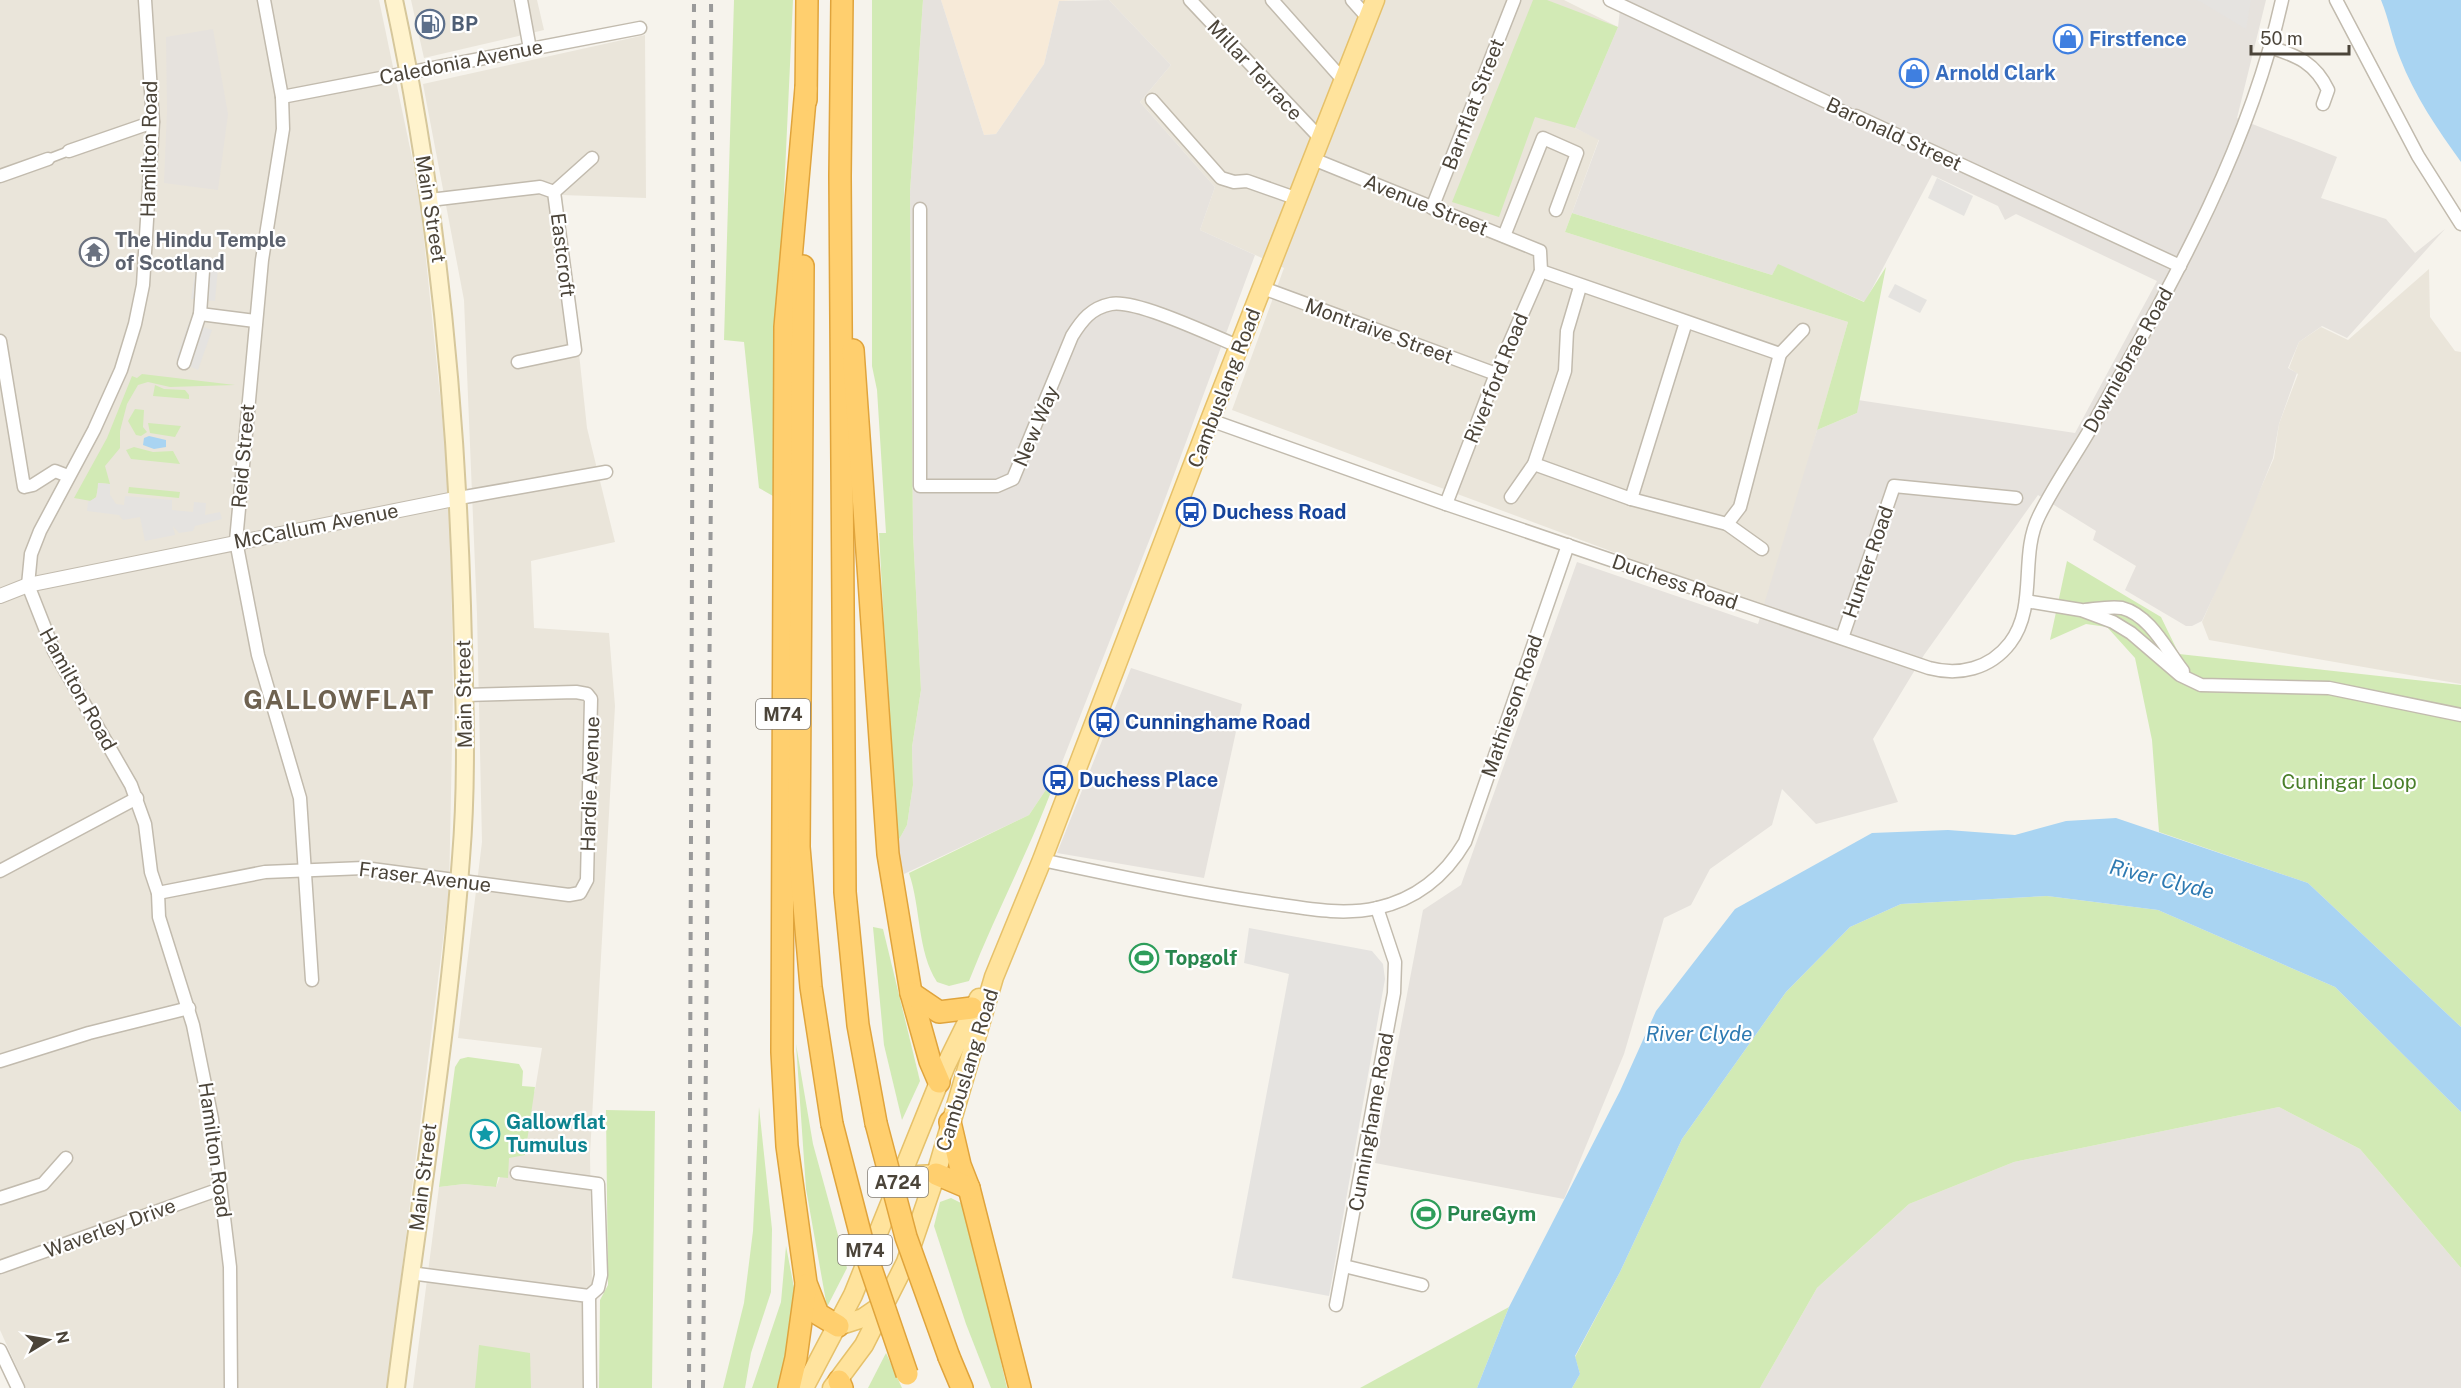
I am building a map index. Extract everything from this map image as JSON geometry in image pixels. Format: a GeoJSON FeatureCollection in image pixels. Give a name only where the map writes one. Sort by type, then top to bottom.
{"type":"FeatureCollection","features":[{"type":"Feature","properties":{"kind":"highway","name":"M74"},"geometry":{"type":"LineString","coordinates":[[807,0],[801,362],[799,847],[811,987],[832,1124],[864,1248],[910,1381]]}},
{"type":"Feature","properties":{"kind":"highway","name":"M74"},"geometry":{"type":"LineString","coordinates":[[842,0],[840,176],[845,892],[858,1025],[876,1124],[906,1237],[962,1388]]}},
{"type":"Feature","properties":{"kind":"highway","name":"M74"},"geometry":{"type":"LineString","coordinates":[[806,88],[785,327],[782,1052],[787,1146],[806,1283],[818,1314],[835,1331]]}},
{"type":"Feature","properties":{"kind":"highway","name":"M74"},"geometry":{"type":"LineString","coordinates":[[840,176],[873,599],[888,854],[911,993],[930,1061],[939,1082]]}},
{"type":"Feature","properties":{"kind":"highway"},"geometry":{"type":"LineString","coordinates":[[911,993],[939,1012],[972,1008]]}},
{"type":"Feature","properties":{"kind":"highway"},"geometry":{"type":"LineString","coordinates":[[950,1122],[1020,1388]]}},
{"type":"Feature","properties":{"kind":"highway"},"geometry":{"type":"LineString","coordinates":[[936,1174],[969,1188]]}},
{"type":"Feature","properties":{"kind":"highway","name":"M74"},"geometry":{"type":"LineString","coordinates":[[789,1388],[796,1358],[806,1283]]}},
{"type":"Feature","properties":{"kind":"main road","name":"Main Street"},"geometry":{"type":"LineString","coordinates":[[394,0],[409,71],[430,200],[446,321],[459,498],[465,695],[464,803],[459,880],[396,1388]]}},
{"type":"Feature","properties":{"kind":"main road","name":"Cambuslang Road"},"geometry":{"type":"LineString","coordinates":[[838,1386],[864,1345],[906,1262],[936,1174],[994,977],[1042,860],[1210,420],[1375,0]]}},
{"type":"Feature","properties":{"kind":"main road","name":"Cambuslang Road"},"geometry":{"type":"LineString","coordinates":[[804,1388],[835,1331],[972,1008],[994,977]]}},
{"type":"Feature","properties":{"kind":"main road"},"geometry":{"type":"LineString","coordinates":[[939,1082],[950,1122]]}},
{"type":"Feature","properties":{"kind":"main road"},"geometry":{"type":"LineString","coordinates":[[892,1197],[918,1175],[936,1174]]}},
{"type":"Feature","properties":{"kind":"main road"},"geometry":{"type":"LineString","coordinates":[[838,1386],[831,1355],[835,1331],[863,1318],[888,1300]]}},
{"type":"Feature","properties":{"kind":"street","name":"Hamilton Road"},"geometry":{"type":"LineString","coordinates":[[145,0],[153,122],[143,285],[135,324],[121,370],[94,430],[68,476],[31,554],[28,585],[54,651],[137,798],[145,824],[151,872],[158,892],[159,917],[189,1008],[213,1119],[232,1293],[231,1388]]}},
{"type":"Feature","properties":{"kind":"street","name":"Reid Street"},"geometry":{"type":"LineString","coordinates":[[264,0],[282,97],[282,144],[262,260],[236,541],[258,655],[300,798],[312,980]]}},
{"type":"Feature","properties":{"kind":"street"},"geometry":{"type":"LineString","coordinates":[[520,0],[530,49]]}},
{"type":"Feature","properties":{"kind":"street","name":"Millar Terrace"},"geometry":{"type":"LineString","coordinates":[[1190,0],[1321,139]]}},
{"type":"Feature","properties":{"kind":"street"},"geometry":{"type":"LineString","coordinates":[[1272,0],[1344,81]]}},
{"type":"Feature","properties":{"kind":"street"},"geometry":{"type":"LineString","coordinates":[[1352,0],[1368,18]]}},
{"type":"Feature","properties":{"kind":"street","name":"Barnflat Street"},"geometry":{"type":"LineString","coordinates":[[1432,208],[1514,0]]}},
{"type":"Feature","properties":{"kind":"street","name":"Baronald Street"},"geometry":{"type":"LineString","coordinates":[[1610,0],[2180,266]]}},
{"type":"Feature","properties":{"kind":"street","name":"Downiebrae Road"},"geometry":{"type":"LineString","coordinates":[[1937,670],[1970,669],[1995,658],[2014,637],[2026,602],[2030,546],[2038,518],[2180,266],[2228,167],[2270,47],[2282,0]]}},
{"type":"Feature","properties":{"kind":"street"},"geometry":{"type":"LineString","coordinates":[[2336,0],[2418,156],[2461,224]]}},
{"type":"Feature","properties":{"kind":"street","name":"Caledonia Avenue"},"geometry":{"type":"LineString","coordinates":[[282,97],[640,28]]}},
{"type":"Feature","properties":{"kind":"street"},"geometry":{"type":"LineString","coordinates":[[2270,47],[2296,55],[2312,65],[2328,90],[2323,104]]}},
{"type":"Feature","properties":{"kind":"street"},"geometry":{"type":"LineString","coordinates":[[1152,100],[1221,178],[1234,182],[1247,181],[1298,199]]}},
{"type":"Feature","properties":{"kind":"street"},"geometry":{"type":"LineString","coordinates":[[0,176],[153,122]]}},
{"type":"Feature","properties":{"kind":"street"},"geometry":{"type":"LineString","coordinates":[[1504,236],[1543,138],[1577,153],[1556,210]]}},
{"type":"Feature","properties":{"kind":"street"},"geometry":{"type":"LineString","coordinates":[[554,192],[592,158]]}},
{"type":"Feature","properties":{"kind":"street","name":"Avenue Street"},"geometry":{"type":"LineString","coordinates":[[1313,159],[1540,251]]}},
{"type":"Feature","properties":{"kind":"street","name":"Eastcroft"},"geometry":{"type":"LineString","coordinates":[[430,200],[540,187],[554,192],[575,350],[518,362]]}},
{"type":"Feature","properties":{"kind":"street","name":"New Way"},"geometry":{"type":"LineString","coordinates":[[920,208],[920,486],[997,486],[1013,479],[1072,336],[1086,315],[1094,311],[1111,304],[1137,307],[1240,347]]}},
{"type":"Feature","properties":{"kind":"street","name":"Riverford Road"},"geometry":{"type":"LineString","coordinates":[[1446,504],[1496,374],[1541,271],[1540,251]]}},
{"type":"Feature","properties":{"kind":"street"},"geometry":{"type":"LineString","coordinates":[[184,363],[200,314],[203,271]]}},
{"type":"Feature","properties":{"kind":"street"},"geometry":{"type":"LineString","coordinates":[[1541,271],[1780,354]]}},
{"type":"Feature","properties":{"kind":"street"},"geometry":{"type":"LineString","coordinates":[[1511,497],[1534,464],[1565,371],[1567,331],[1580,286]]}},
{"type":"Feature","properties":{"kind":"street","name":"Montraive Street"},"geometry":{"type":"LineString","coordinates":[[1263,288],[1496,374]]}},
{"type":"Feature","properties":{"kind":"street"},"geometry":{"type":"LineString","coordinates":[[200,314],[255,321]]}},
{"type":"Feature","properties":{"kind":"street"},"geometry":{"type":"LineString","coordinates":[[1631,499],[1686,322]]}},
{"type":"Feature","properties":{"kind":"street"},"geometry":{"type":"LineString","coordinates":[[1727,524],[1740,507],[1780,354],[1803,330]]}},
{"type":"Feature","properties":{"kind":"street"},"geometry":{"type":"LineString","coordinates":[[0,341],[24,487],[33,485],[55,471],[68,476]]}},
{"type":"Feature","properties":{"kind":"street","name":"Duchess Road"},"geometry":{"type":"LineString","coordinates":[[1210,420],[1446,504],[1937,670]]}},
{"type":"Feature","properties":{"kind":"street"},"geometry":{"type":"LineString","coordinates":[[1534,464],[1631,499],[1727,524],[1762,549]]}},
{"type":"Feature","properties":{"kind":"street","name":"McCallum Avenue"},"geometry":{"type":"LineString","coordinates":[[0,597],[28,585],[236,541],[606,472]]}},
{"type":"Feature","properties":{"kind":"street","name":"Hunter Road"},"geometry":{"type":"LineString","coordinates":[[1842,638],[1894,486],[2016,498]]}},
{"type":"Feature","properties":{"kind":"street","name":"Mathieson Road"},"geometry":{"type":"LineString","coordinates":[[1377,908],[1416,892],[1437,879],[1452,865],[1465,842],[1568,545]]}},
{"type":"Feature","properties":{"kind":"street"},"geometry":{"type":"LineString","coordinates":[[2026,602],[2080,610],[2125,628],[2172,669],[2192,681],[2212,687],[2285,685],[2329,688],[2461,715]]}},
{"type":"Feature","properties":{"kind":"street","name":"Hardie Avenue"},"geometry":{"type":"LineString","coordinates":[[465,695],[576,692],[587,694],[591,699],[587,880],[583,891]]}},
{"type":"Feature","properties":{"kind":"street"},"geometry":{"type":"LineString","coordinates":[[0,871],[137,798]]}},
{"type":"Feature","properties":{"kind":"street"},"geometry":{"type":"LineString","coordinates":[[1042,860],[1248,900],[1329,911],[1377,908]]}},
{"type":"Feature","properties":{"kind":"street","name":"Fraser Avenue"},"geometry":{"type":"LineString","coordinates":[[158,892],[265,872],[306,869],[386,869],[569,895],[583,891]]}},
{"type":"Feature","properties":{"kind":"street","name":"Cunninghame Road"},"geometry":{"type":"LineString","coordinates":[[1336,1305],[1394,993],[1395,962],[1377,908]]}},
{"type":"Feature","properties":{"kind":"street"},"geometry":{"type":"LineString","coordinates":[[0,1061],[89,1033],[189,1008]]}},
{"type":"Feature","properties":{"kind":"street"},"geometry":{"type":"LineString","coordinates":[[0,1198],[43,1184],[66,1158]]}},
{"type":"Feature","properties":{"kind":"street"},"geometry":{"type":"LineString","coordinates":[[410,1273],[589,1296],[598,1288],[601,1275],[598,1184],[517,1173]]}},
{"type":"Feature","properties":{"kind":"street","name":"Waverley Drive"},"geometry":{"type":"LineString","coordinates":[[0,1267],[220,1189]]}},
{"type":"Feature","properties":{"kind":"street"},"geometry":{"type":"LineString","coordinates":[[1344,1266],[1422,1285]]}},
{"type":"Feature","properties":{"kind":"street"},"geometry":{"type":"LineString","coordinates":[[589,1296],[590,1388]]}},
{"type":"Feature","properties":{"kind":"street"},"geometry":{"type":"LineString","coordinates":[[0,1350],[18,1388]]}},
{"type":"Feature","properties":{"kind":"shaded area"},"geometry":{"type":"Polygon","coordinates":[[[0,0],[379,0],[419,191],[450,493],[453,695],[449,892],[387,1388],[26,1388],[0,1330],[0,0]]]}},
{"type":"Feature","properties":{"kind":"shaded area"},"geometry":{"type":"Polygon","coordinates":[[[411,0],[537,0],[544,30],[424,58],[411,0]]]}},
{"type":"Feature","properties":{"kind":"shaded area"},"geometry":{"type":"Polygon","coordinates":[[[923,0],[941,0],[984,135],[996,134],[1044,64],[1059,1],[1109,0],[1171,65],[1140,102],[1215,187],[1200,230],[1255,255],[1158,518],[1059,770],[1029,815],[904,874],[896,845],[907,825],[913,785],[912,747],[921,690],[913,534],[910,192],[923,0]]]}},
{"type":"Feature","properties":{"kind":"shaded area"},"geometry":{"type":"Polygon","coordinates":[[[941,0],[1077,0],[1059,1],[1044,64],[996,134],[984,135],[941,0]]]}},
{"type":"Feature","properties":{"kind":"shaded area"},"geometry":{"type":"Polygon","coordinates":[[[1109,0],[1564,0],[1618,27],[1575,128],[1599,139],[1565,232],[1848,322],[1766,609],[1232,410],[1284,268],[1200,230],[1215,187],[1140,102],[1171,65],[1109,0]]]}},
{"type":"Feature","properties":{"kind":"shaded area"},"geometry":{"type":"Polygon","coordinates":[[[1621,0],[2266,0],[2237,118],[2337,157],[2321,198],[2386,219],[2415,253],[2445,229],[2347,338],[2322,326],[2299,342],[2288,368],[2297,373],[2279,424],[2273,458],[2241,538],[2202,621],[2186,626],[2125,590],[2136,566],[2093,540],[2096,531],[2038,495],[1924,655],[1873,739],[1898,802],[1816,824],[1782,789],[1772,825],[1710,869],[1691,905],[1664,918],[1624,1054],[1564,1199],[1375,1163],[1423,910],[1461,885],[1577,562],[1758,624],[1817,430],[1857,413],[1858,400],[2075,433],[2157,281],[2016,214],[2005,220],[1998,206],[1932,175],[1865,302],[1778,265],[1772,275],[1572,213],[1599,140],[1575,128],[1618,27],[1621,0]]]}},
{"type":"Feature","properties":{"kind":"shaded area"},"geometry":{"type":"Polygon","coordinates":[[[2196,0],[2251,0],[2246,29],[2201,2],[2196,0]]]}},
{"type":"Feature","properties":{"kind":"shaded area"},"geometry":{"type":"Polygon","coordinates":[[[213,29],[228,114],[218,190],[164,183],[167,110],[166,37],[213,29]]]}},
{"type":"Feature","properties":{"kind":"shaded area"},"geometry":{"type":"Polygon","coordinates":[[[645,35],[646,198],[562,195],[587,428],[615,542],[531,561],[534,628],[609,633],[615,706],[590,1154],[592,1285],[585,1290],[583,1388],[413,1388],[439,1187],[464,1184],[496,1187],[535,1090],[542,1048],[458,1038],[482,842],[477,614],[464,300],[423,84],[645,35]]]}},
{"type":"Feature","properties":{"kind":"shaded area"},"geometry":{"type":"Polygon","coordinates":[[[1937,178],[1973,196],[1964,216],[1928,198],[1937,178]]]}},
{"type":"Feature","properties":{"kind":"shaded area"},"geometry":{"type":"Polygon","coordinates":[[[196,266],[218,268],[215,301],[191,299],[196,266]]]}},
{"type":"Feature","properties":{"kind":"shaded area"},"geometry":{"type":"Polygon","coordinates":[[[2429,269],[2430,317],[2455,351],[2461,352],[2461,684],[2209,640],[2202,622],[2274,458],[2279,424],[2298,374],[2289,368],[2299,342],[2321,327],[2348,340],[2429,269]]]}},
{"type":"Feature","properties":{"kind":"shaded area"},"geometry":{"type":"Polygon","coordinates":[[[1895,284],[1927,300],[1920,313],[1888,297],[1895,284]]]}},
{"type":"Feature","properties":{"kind":"shaded area"},"geometry":{"type":"Polygon","coordinates":[[[189,322],[212,330],[198,370],[179,362],[177,357],[189,322]]]}},
{"type":"Feature","properties":{"kind":"shaded area"},"geometry":{"type":"Polygon","coordinates":[[[98,483],[110,484],[110,495],[116,504],[124,505],[125,496],[172,500],[172,510],[193,512],[194,502],[206,503],[205,515],[220,512],[222,519],[195,526],[193,531],[179,533],[173,526],[175,535],[145,541],[140,517],[123,520],[119,515],[87,511],[88,502],[97,497],[98,483]]]}},
{"type":"Feature","properties":{"kind":"shaded area"},"geometry":{"type":"Polygon","coordinates":[[[1131,668],[1242,704],[1204,878],[1057,853],[1131,668]]]}},
{"type":"Feature","properties":{"kind":"shaded area"},"geometry":{"type":"Polygon","coordinates":[[[1249,928],[1372,951],[1383,964],[1385,979],[1329,1296],[1232,1278],[1289,974],[1244,963],[1249,928]]]}},
{"type":"Feature","properties":{"kind":"shaded area"},"geometry":{"type":"Polygon","coordinates":[[[2279,1107],[2360,1149],[2461,1268],[2461,1388],[1760,1388],[1817,1288],[1909,1204],[2014,1162],[2279,1107]]]}},
{"type":"Feature","properties":{"kind":"green space"},"geometry":{"type":"Polygon","coordinates":[[[734,0],[793,0],[774,410],[773,496],[759,488],[744,342],[724,340],[734,0]]]}},
{"type":"Feature","properties":{"kind":"green space"},"geometry":{"type":"Polygon","coordinates":[[[872,0],[923,0],[910,192],[913,534],[921,690],[912,747],[913,785],[907,825],[896,845],[879,533],[886,533],[877,390],[872,366],[872,0]]]}},
{"type":"Feature","properties":{"kind":"green space"},"geometry":{"type":"Polygon","coordinates":[[[1533,0],[1547,0],[1618,27],[1575,128],[1535,117],[1499,217],[1452,202],[1533,0]]]}},
{"type":"Feature","properties":{"kind":"green space"},"geometry":{"type":"Polygon","coordinates":[[[1572,213],[1772,275],[1778,264],[1864,302],[1886,267],[1857,413],[1817,430],[1848,322],[1565,232],[1572,213]]]}},
{"type":"Feature","properties":{"kind":"green space"},"geometry":{"type":"Polygon","coordinates":[[[142,374],[235,385],[170,387],[148,382],[138,385],[127,404],[120,431],[120,448],[105,466],[110,484],[99,483],[96,497],[91,501],[74,498],[107,438],[132,376],[137,378],[142,374]]]}},
{"type":"Feature","properties":{"kind":"green space"},"geometry":{"type":"Polygon","coordinates":[[[155,385],[164,389],[185,390],[189,399],[153,396],[155,385]]]}},
{"type":"Feature","properties":{"kind":"green space"},"geometry":{"type":"Polygon","coordinates":[[[135,409],[144,410],[143,427],[147,432],[141,436],[136,435],[128,421],[135,409]]]}},
{"type":"Feature","properties":{"kind":"green space"},"geometry":{"type":"Polygon","coordinates":[[[148,423],[181,426],[175,437],[150,433],[148,423]]]}},
{"type":"Feature","properties":{"kind":"green space"},"geometry":{"type":"Polygon","coordinates":[[[134,447],[153,452],[173,451],[180,464],[131,459],[126,450],[134,447]]]}},
{"type":"Feature","properties":{"kind":"green space"},"geometry":{"type":"Polygon","coordinates":[[[129,487],[180,492],[179,498],[128,493],[129,487]]]}},
{"type":"Feature","properties":{"kind":"green space","name":"Cuningar Loop"},"geometry":{"type":"Polygon","coordinates":[[[2067,561],[2161,617],[2179,654],[2461,685],[2461,1027],[2308,883],[2159,832],[2152,740],[2135,658],[2107,627],[2086,624],[2050,640],[2067,561]]]}},
{"type":"Feature","properties":{"kind":"green space"},"geometry":{"type":"Polygon","coordinates":[[[1059,770],[969,981],[949,986],[937,982],[926,957],[909,873],[1029,815],[1059,770]]]}},
{"type":"Feature","properties":{"kind":"green space"},"geometry":{"type":"Polygon","coordinates":[[[2047,896],[2158,910],[2335,987],[2461,1112],[2461,1268],[2360,1149],[2279,1107],[2014,1162],[1909,1204],[1817,1288],[1760,1388],[1572,1388],[1580,1374],[1575,1357],[1620,1272],[1682,1139],[1786,992],[1850,927],[1901,904],[2047,896]]]}},
{"type":"Feature","properties":{"kind":"green space"},"geometry":{"type":"Polygon","coordinates":[[[873,927],[883,929],[920,1081],[902,1120],[884,1045],[873,927]]]}},
{"type":"Feature","properties":{"kind":"green space"},"geometry":{"type":"Polygon","coordinates":[[[796,1044],[813,1144],[847,1268],[827,1307],[806,1189],[796,1044]]]}},
{"type":"Feature","properties":{"kind":"green space"},"geometry":{"type":"Polygon","coordinates":[[[468,1057],[519,1064],[523,1071],[522,1086],[535,1087],[525,1155],[509,1158],[508,1178],[498,1177],[496,1187],[464,1184],[439,1187],[455,1067],[460,1059],[468,1057]]]}},
{"type":"Feature","properties":{"kind":"green space"},"geometry":{"type":"Polygon","coordinates":[[[759,1107],[772,1229],[771,1292],[751,1353],[745,1388],[723,1388],[744,1303],[753,1231],[759,1107]]]}},
{"type":"Feature","properties":{"kind":"green space"},"geometry":{"type":"Polygon","coordinates":[[[606,1110],[655,1111],[652,1388],[599,1388],[600,1300],[608,1285],[606,1110]]]}},
{"type":"Feature","properties":{"kind":"green space"},"geometry":{"type":"Polygon","coordinates":[[[951,1198],[961,1203],[970,1227],[1007,1388],[991,1388],[966,1324],[934,1226],[940,1202],[951,1198]]]}},
{"type":"Feature","properties":{"kind":"green space"},"geometry":{"type":"Polygon","coordinates":[[[786,1246],[797,1303],[784,1388],[752,1388],[781,1302],[786,1246]]]}},
{"type":"Feature","properties":{"kind":"green space"},"geometry":{"type":"Polygon","coordinates":[[[1509,1307],[1477,1388],[1360,1388],[1509,1307]]]}},
{"type":"Feature","properties":{"kind":"green space"},"geometry":{"type":"Polygon","coordinates":[[[479,1345],[530,1353],[531,1388],[475,1388],[479,1345]]]}},
{"type":"Feature","properties":{"kind":"green space"},"geometry":{"type":"Polygon","coordinates":[[[886,1353],[902,1388],[868,1388],[886,1353]]]}},
{"type":"Feature","properties":{"kind":"water"},"geometry":{"type":"Polygon","coordinates":[[[2381,0],[2461,0],[2461,162],[2435,125],[2412,85],[2397,51],[2381,0]]]}},
{"type":"Feature","properties":{"kind":"water"},"geometry":{"type":"Polygon","coordinates":[[[149,436],[166,440],[166,447],[154,449],[143,445],[144,438],[149,436]]]}},
{"type":"Feature","properties":{"kind":"water","name":"River Clyde"},"geometry":{"type":"Polygon","coordinates":[[[2116,818],[2308,883],[2461,1027],[2461,1112],[2335,987],[2158,910],[2047,896],[1901,904],[1850,927],[1786,992],[1682,1139],[1620,1272],[1575,1356],[1580,1374],[1572,1388],[1477,1388],[1509,1307],[1620,1091],[1656,1011],[1735,909],[1872,833],[1948,830],[2015,835],[2066,821],[2116,818]]]}},
{"type":"Feature","properties":{"kind":"railway"},"geometry":{"type":"LineString","coordinates":[[689,1388],[694,0]]}},
{"type":"Feature","properties":{"kind":"railway"},"geometry":{"type":"LineString","coordinates":[[703,1388],[713,260],[711,0]]}},
{"type":"Feature","properties":{"kind":"place","name":"BP"},"geometry":{"type":"Point","coordinates":[430,24]}},
{"type":"Feature","properties":{"kind":"place","name":"Firstfence"},"geometry":{"type":"Point","coordinates":[2068,39]}},
{"type":"Feature","properties":{"kind":"place","name":"Arnold Clark"},"geometry":{"type":"Point","coordinates":[1914,73]}},
{"type":"Feature","properties":{"kind":"place","name":"The Hindu Temple of Scotland"},"geometry":{"type":"Point","coordinates":[94,252]}},
{"type":"Feature","properties":{"kind":"place","name":"Duchess Road"},"geometry":{"type":"Point","coordinates":[1191,512]}},
{"type":"Feature","properties":{"kind":"place","name":"Cunninghame Road"},"geometry":{"type":"Point","coordinates":[1104,722]}},
{"type":"Feature","properties":{"kind":"place","name":"Duchess Place"},"geometry":{"type":"Point","coordinates":[1058,780]}},
{"type":"Feature","properties":{"kind":"place","name":"Topgolf"},"geometry":{"type":"Point","coordinates":[1144,958]}},
{"type":"Feature","properties":{"kind":"place","name":"Gallowflat Tumulus"},"geometry":{"type":"Point","coordinates":[485,1134]}},
{"type":"Feature","properties":{"kind":"place","name":"PureGym"},"geometry":{"type":"Point","coordinates":[1426,1214]}},
{"type":"Feature","properties":{"kind":"district","name":"GALLOWFLAT"},"geometry":{"type":"Point","coordinates":[339,699]}}]}
